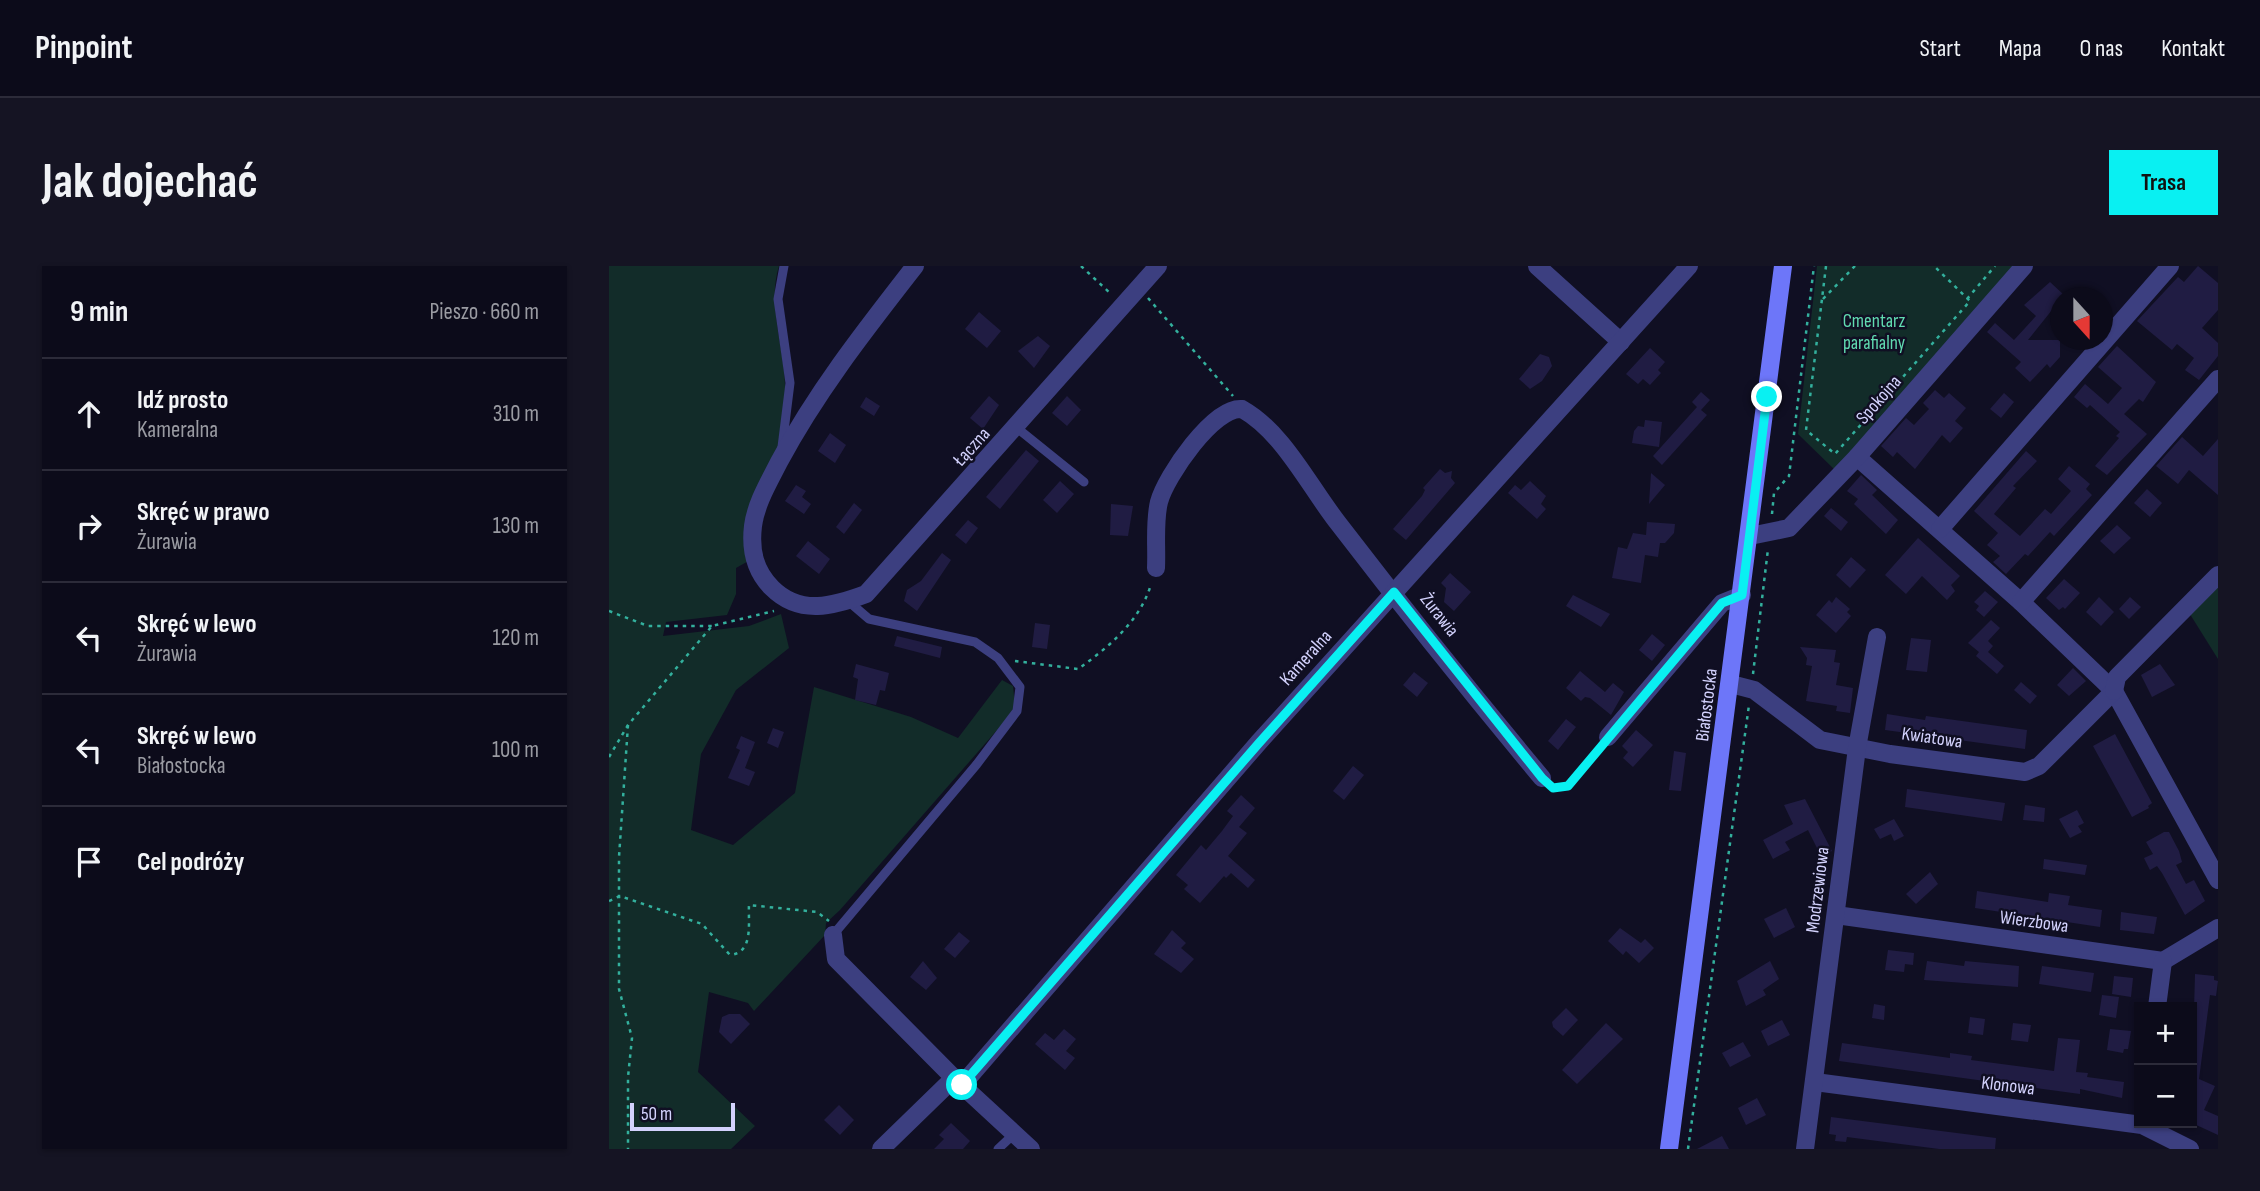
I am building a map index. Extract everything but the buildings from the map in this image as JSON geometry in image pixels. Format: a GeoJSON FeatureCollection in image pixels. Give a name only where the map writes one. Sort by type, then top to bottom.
{"type":"FeatureCollection","features":[{"type":"Feature","properties":{"kind":"street"},"geometry":{"type":"LineString","coordinates":[[784,606],[759,575],[754,563],[753,526],[760,498],[825,385],[915,266]]}},
{"type":"Feature","properties":{"kind":"street","name":"Łączna"},"geometry":{"type":"LineString","coordinates":[[784,606],[813,608],[848,601],[866,594],[1017,428],[1158,266]]}},
{"type":"Feature","properties":{"kind":"street"},"geometry":{"type":"LineString","coordinates":[[1537,266],[1621,341]]}},
{"type":"Feature","properties":{"kind":"street","name":"Kameralna"},"geometry":{"type":"LineString","coordinates":[[881,1149],[958,1081],[1689,266]]}},
{"type":"Feature","properties":{"kind":"street","name":"Białostocka"},"geometry":{"type":"LineString","coordinates":[[1669,1149],[1783,266]]}},
{"type":"Feature","properties":{"kind":"street","name":"Spokojna"},"geometry":{"type":"LineString","coordinates":[[1750,536],[1771,534],[1789,528],[1857,457],[2024,266]]}},
{"type":"Feature","properties":{"kind":"street"},"geometry":{"type":"LineString","coordinates":[[1940,529],[2170,266]]}},
{"type":"Feature","properties":{"kind":"street"},"geometry":{"type":"LineString","coordinates":[[2021,602],[2218,379]]}},
{"type":"Feature","properties":{"kind":"street"},"geometry":{"type":"LineString","coordinates":[[1156,568],[1159,503],[1177,465],[1223,413],[1242,409]]}},
{"type":"Feature","properties":{"kind":"street","name":"Żurawia"},"geometry":{"type":"LineString","coordinates":[[1242,409],[1258,418],[1271,433],[1542,778]]}},
{"type":"Feature","properties":{"kind":"street"},"geometry":{"type":"LineString","coordinates":[[1857,457],[2021,602],[2114,691],[2218,880]]}},
{"type":"Feature","properties":{"kind":"street"},"geometry":{"type":"LineString","coordinates":[[2114,691],[2117,677],[2218,575]]}},
{"type":"Feature","properties":{"kind":"street"},"geometry":{"type":"LineString","coordinates":[[1608,737],[1722,603],[1742,595]]}},
{"type":"Feature","properties":{"kind":"street","name":"Modrzewiowa"},"geometry":{"type":"LineString","coordinates":[[1805,1149],[1857,748],[1877,637]]}},
{"type":"Feature","properties":{"kind":"street","name":"Kwiatowa"},"geometry":{"type":"LineString","coordinates":[[1731,684],[1751,690],[1820,740],[1857,748],[2025,772],[2039,766],[2114,691]]}},
{"type":"Feature","properties":{"kind":"street","name":"Wierzbowa"},"geometry":{"type":"LineString","coordinates":[[1836,915],[2163,961]]}},
{"type":"Feature","properties":{"kind":"street"},"geometry":{"type":"LineString","coordinates":[[2158,1002],[2163,961],[2218,928]]}},
{"type":"Feature","properties":{"kind":"street"},"geometry":{"type":"LineString","coordinates":[[833,935],[836,959],[958,1081],[1031,1149]]}},
{"type":"Feature","properties":{"kind":"street","name":"Klonowa"},"geometry":{"type":"LineString","coordinates":[[1815,1082],[2134,1123]]}},
{"type":"Feature","properties":{"kind":"street","name":"Klonowa"},"geometry":{"type":"LineString","coordinates":[[2150,1128],[2190,1149]]}},
{"type":"Feature","properties":{"kind":"lane"},"geometry":{"type":"LineString","coordinates":[[781,460],[790,383],[778,299],[784,266]]}},
{"type":"Feature","properties":{"kind":"lane"},"geometry":{"type":"LineString","coordinates":[[1017,428],[1084,482]]}},
{"type":"Feature","properties":{"kind":"lane"},"geometry":{"type":"LineString","coordinates":[[833,935],[977,764],[1017,711],[1020,687],[998,659],[975,642],[869,619],[848,601]]}},
{"type":"Feature","properties":{"kind":"lane"},"geometry":{"type":"LineString","coordinates":[[998,1149],[1014,1134]]}},
{"type":"Feature","properties":{"kind":"path"},"geometry":{"type":"LineString","coordinates":[[1081,266],[1124,306]]}},
{"type":"Feature","properties":{"kind":"path"},"geometry":{"type":"LineString","coordinates":[[1688,1149],[1751,690],[1774,492],[1789,476],[1814,266]]}},
{"type":"Feature","properties":{"kind":"path"},"geometry":{"type":"LineString","coordinates":[[1826,266],[1807,430],[1835,454],[1970,301],[1934,266]]}},
{"type":"Feature","properties":{"kind":"path"},"geometry":{"type":"LineString","coordinates":[[1822,300],[1855,266]]}},
{"type":"Feature","properties":{"kind":"path"},"geometry":{"type":"LineString","coordinates":[[1967,299],[1995,266]]}},
{"type":"Feature","properties":{"kind":"path"},"geometry":{"type":"LineString","coordinates":[[1139,288],[1242,409]]}},
{"type":"Feature","properties":{"kind":"path"},"geometry":{"type":"LineString","coordinates":[[998,659],[1078,669],[1108,648],[1147,600],[1156,568]]}},
{"type":"Feature","properties":{"kind":"path"},"geometry":{"type":"LineString","coordinates":[[609,611],[648,626],[712,626],[784,606]]}},
{"type":"Feature","properties":{"kind":"path"},"geometry":{"type":"LineString","coordinates":[[609,757],[628,725],[712,626]]}},
{"type":"Feature","properties":{"kind":"path"},"geometry":{"type":"LineString","coordinates":[[628,725],[619,857],[619,989],[632,1038],[628,1077],[628,1149]]}},
{"type":"Feature","properties":{"kind":"path"},"geometry":{"type":"LineString","coordinates":[[1542,778],[1553,788],[1568,786],[1608,737]]}},
{"type":"Feature","properties":{"kind":"path"},"geometry":{"type":"LineString","coordinates":[[609,901],[620,896],[702,924],[730,955],[741,953],[746,946],[749,905],[817,912],[828,918],[833,935]]}},
{"type":"Feature","properties":{"kind":"green space"},"geometry":{"type":"Polygon","coordinates":[[[609,266],[779,266],[775,297],[785,379],[784,416],[773,477],[752,559],[736,568],[736,594],[727,615],[666,622],[663,636],[749,626],[781,614],[789,648],[736,690],[701,754],[691,830],[733,845],[795,793],[814,687],[911,717],[958,738],[1002,680],[1013,686],[1015,706],[1004,722],[826,923],[825,935],[754,1011],[748,1003],[709,992],[698,1072],[755,1126],[731,1149],[609,1149],[609,266]]]}},
{"type":"Feature","properties":{"kind":"green space","name":"Cmentarz parafialny"},"geometry":{"type":"Polygon","coordinates":[[[1817,266],[2017,266],[1836,471],[1798,434],[1817,266]]]}},
{"type":"Feature","properties":{"kind":"green space"},"geometry":{"type":"Polygon","coordinates":[[[2218,583],[2218,659],[2188,611],[2218,583]]]}},
{"type":"Feature","properties":{"kind":"route"},"geometry":{"type":"LineString","coordinates":[[962,1085],[1394,592],[1542,778],[1553,788],[1568,786],[1593,753],[1722,603],[1742,595],[1767,397]]}}]}
